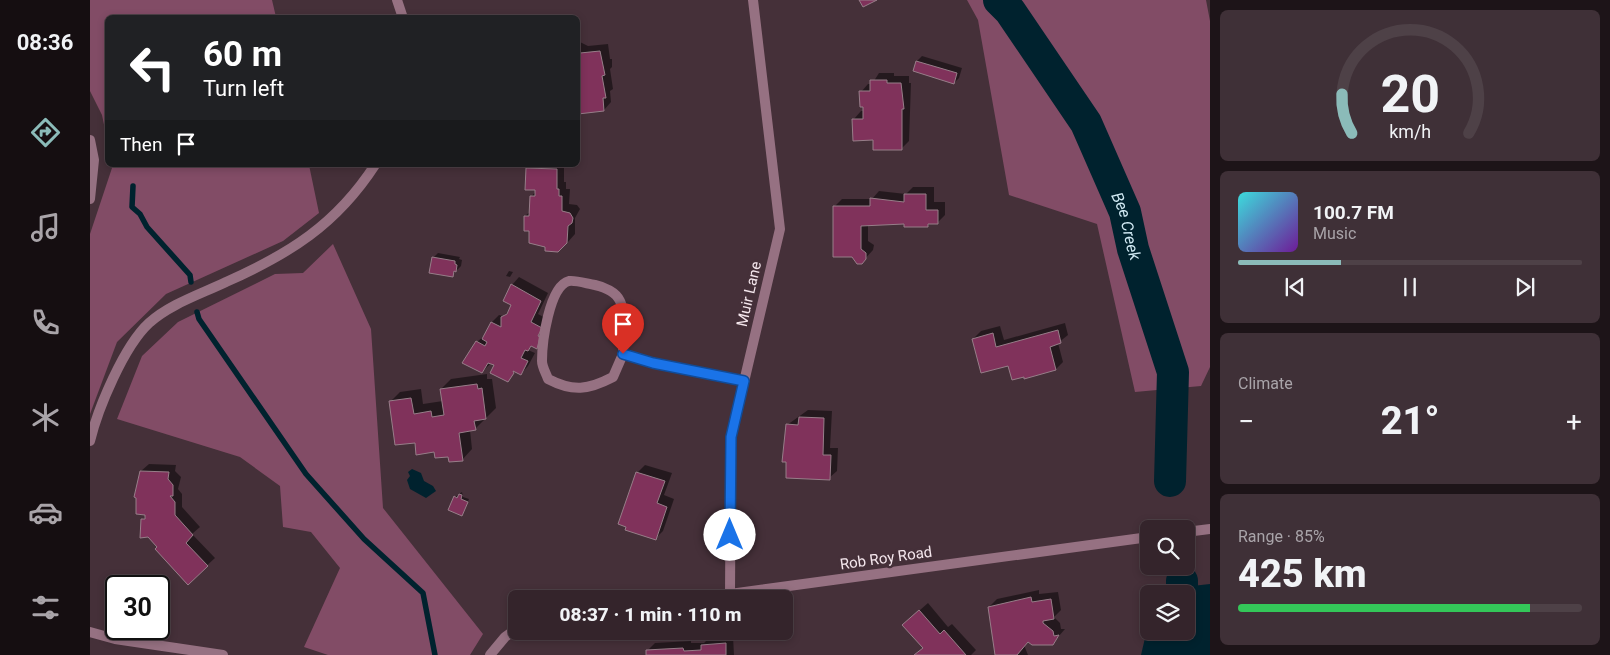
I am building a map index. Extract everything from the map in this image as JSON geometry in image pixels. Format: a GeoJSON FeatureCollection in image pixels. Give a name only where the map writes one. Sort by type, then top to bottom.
{"type":"FeatureCollection","features":[{"type":"Feature","properties":{"kind":"street"},"geometry":{"type":"LineString","coordinates":[[397,0],[402,15]]}},
{"type":"Feature","properties":{"kind":"street","name":"Muir Lane"},"geometry":{"type":"LineString","coordinates":[[730,590],[731,437],[780,229],[753,0]]}},
{"type":"Feature","properties":{"kind":"street"},"geometry":{"type":"LineString","coordinates":[[90,140],[94,160],[90,199]]}},
{"type":"Feature","properties":{"kind":"street"},"geometry":{"type":"LineString","coordinates":[[90,441],[106,391],[119,366],[148,324],[184,302],[259,268],[302,242],[341,210],[373,167]]}},
{"type":"Feature","properties":{"kind":"street"},"geometry":{"type":"LineString","coordinates":[[570,281],[598,286],[612,292],[620,301],[624,324],[623,354],[613,377],[600,384],[581,388],[565,388],[548,379],[542,363],[546,325],[555,294],[562,285],[570,281]]}},
{"type":"Feature","properties":{"kind":"street"},"geometry":{"type":"LineString","coordinates":[[623,354],[653,363],[744,381]]}},
{"type":"Feature","properties":{"kind":"street"},"geometry":{"type":"LineString","coordinates":[[1195,531],[1210,529]]}},
{"type":"Feature","properties":{"kind":"street","name":"Rob Roy Road"},"geometry":{"type":"LineString","coordinates":[[759,590],[1140,538]]}},
{"type":"Feature","properties":{"kind":"street"},"geometry":{"type":"LineString","coordinates":[[90,632],[115,639],[223,655]]}},
{"type":"Feature","properties":{"kind":"street"},"geometry":{"type":"LineString","coordinates":[[490,655],[508,634]]}},
{"type":"Feature","properties":{"kind":"shaded area"},"geometry":{"type":"Polygon","coordinates":[[[90,0],[272,0],[276,15],[105,15],[105,129],[102,115],[90,91],[90,0]]]}},
{"type":"Feature","properties":{"kind":"shaded area"},"geometry":{"type":"Polygon","coordinates":[[[967,0],[1206,0],[1210,21],[1210,367],[1201,386],[1135,392],[1097,224],[1009,195],[978,20],[967,0]]]}},
{"type":"Feature","properties":{"kind":"shaded area"},"geometry":{"type":"Polygon","coordinates":[[[112,167],[309,167],[319,213],[283,241],[166,294],[117,342],[90,414],[90,234],[112,167]]]}},
{"type":"Feature","properties":{"kind":"shaded area"},"geometry":{"type":"Polygon","coordinates":[[[333,244],[371,329],[383,508],[483,634],[470,655],[328,655],[304,647],[340,568],[311,532],[283,527],[280,486],[240,457],[117,419],[142,356],[178,322],[275,274],[303,273],[333,244]]]}},
{"type":"Feature","properties":{"kind":"water"},"geometry":{"type":"Polygon","coordinates":[[[412,469],[421,473],[424,481],[433,486],[436,491],[426,498],[410,489],[407,480],[410,476],[408,472],[412,469]]]}},
{"type":"Feature","properties":{"kind":"water"},"geometry":{"type":"Polygon","coordinates":[[[1210,584],[1210,655],[1141,655],[1145,640],[1195,640],[1195,586],[1210,584]]]}},
{"type":"Feature","properties":{"kind":"building"},"geometry":{"type":"Polygon","coordinates":[[[859,0],[877,0],[863,7],[859,0]]]}},
{"type":"Feature","properties":{"kind":"building"},"geometry":{"type":"Polygon","coordinates":[[[600,51],[605,75],[602,76],[606,98],[603,98],[604,111],[580,114],[580,53],[600,51]]]}},
{"type":"Feature","properties":{"kind":"building"},"geometry":{"type":"Polygon","coordinates":[[[916,61],[957,73],[954,84],[913,71],[916,61]]]}},
{"type":"Feature","properties":{"kind":"building"},"geometry":{"type":"Polygon","coordinates":[[[870,80],[887,80],[887,83],[901,83],[904,109],[902,109],[902,150],[873,150],[873,140],[853,141],[852,119],[863,119],[863,107],[860,107],[859,91],[870,91],[870,80]]]}},
{"type":"Feature","properties":{"kind":"building"},"geometry":{"type":"Polygon","coordinates":[[[526,168],[557,169],[557,189],[559,189],[559,196],[562,196],[562,211],[570,213],[573,218],[572,223],[568,226],[567,243],[558,252],[545,251],[545,247],[529,243],[529,231],[524,231],[524,216],[529,216],[530,196],[535,196],[535,190],[525,190],[526,168]]]}},
{"type":"Feature","properties":{"kind":"building"},"geometry":{"type":"Polygon","coordinates":[[[904,194],[926,194],[926,210],[938,210],[938,224],[928,224],[928,227],[904,227],[904,224],[861,226],[861,249],[866,253],[866,259],[862,264],[857,264],[852,257],[833,257],[833,206],[870,206],[870,198],[904,202],[904,194]]]}},
{"type":"Feature","properties":{"kind":"building"},"geometry":{"type":"Polygon","coordinates":[[[432,257],[455,261],[457,265],[453,277],[429,273],[432,257]]]}},
{"type":"Feature","properties":{"kind":"building"},"geometry":{"type":"Polygon","coordinates":[[[511,284],[541,301],[531,322],[542,328],[538,336],[540,337],[537,349],[531,346],[528,351],[525,350],[521,358],[528,361],[521,375],[513,371],[514,373],[508,382],[490,373],[494,365],[488,363],[482,373],[462,363],[476,341],[485,346],[487,342],[482,339],[491,322],[501,327],[501,317],[507,314],[511,305],[503,301],[511,284]]]}},
{"type":"Feature","properties":{"kind":"building"},"geometry":{"type":"Polygon","coordinates":[[[1058,330],[1061,343],[1050,347],[1056,370],[1024,379],[1024,377],[1012,380],[1008,366],[981,373],[972,339],[993,333],[996,347],[1058,330]]]}},
{"type":"Feature","properties":{"kind":"building"},"geometry":{"type":"Polygon","coordinates":[[[477,384],[478,389],[482,388],[486,419],[474,421],[476,430],[459,433],[463,461],[449,462],[448,457],[435,458],[434,452],[416,455],[415,443],[395,445],[389,401],[411,398],[414,414],[431,411],[432,417],[444,415],[440,389],[477,384]]]}},
{"type":"Feature","properties":{"kind":"building"},"geometry":{"type":"Polygon","coordinates":[[[799,417],[824,418],[823,455],[831,455],[830,480],[786,478],[786,462],[782,462],[786,424],[798,425],[799,417]]]}},
{"type":"Feature","properties":{"kind":"building"},"geometry":{"type":"Polygon","coordinates":[[[140,471],[169,472],[168,479],[173,485],[173,496],[170,496],[175,502],[175,515],[193,535],[186,543],[208,566],[188,585],[155,549],[157,547],[148,537],[140,538],[141,519],[145,519],[145,515],[136,514],[136,498],[134,497],[140,471]]]}},
{"type":"Feature","properties":{"kind":"building"},"geometry":{"type":"Polygon","coordinates":[[[636,472],[665,481],[657,503],[667,507],[656,540],[625,530],[626,527],[618,524],[636,472]]]}},
{"type":"Feature","properties":{"kind":"building"},"geometry":{"type":"Polygon","coordinates":[[[459,494],[462,495],[461,499],[468,502],[462,516],[448,510],[454,496],[457,498],[459,494]]]}},
{"type":"Feature","properties":{"kind":"building"},"geometry":{"type":"Polygon","coordinates":[[[1031,597],[1032,602],[1051,599],[1054,619],[1043,621],[1043,623],[1053,631],[1054,636],[1059,635],[1053,645],[1032,645],[1028,642],[1017,655],[995,655],[988,607],[1031,597]]]}},
{"type":"Feature","properties":{"kind":"building"},"geometry":{"type":"Polygon","coordinates":[[[919,610],[940,634],[944,630],[966,655],[914,655],[923,648],[902,625],[919,610]]]}},
{"type":"Feature","properties":{"kind":"building"},"geometry":{"type":"Polygon","coordinates":[[[726,643],[726,655],[646,655],[646,650],[683,648],[684,651],[701,650],[701,645],[726,643]]]}},
{"type":"Feature","properties":{"kind":"waterway","name":"Bee Creek"},"geometry":{"type":"LineString","coordinates":[[999,0],[1010,11],[1086,123],[1125,212],[1133,249],[1173,372],[1170,481]]}},
{"type":"Feature","properties":{"kind":"waterway"},"geometry":{"type":"LineString","coordinates":[[133,186],[132,207],[140,214],[147,227],[190,275],[191,282]]}},
{"type":"Feature","properties":{"kind":"waterway"},"geometry":{"type":"LineString","coordinates":[[197,312],[199,319],[306,474],[364,539],[423,593],[435,655]]}},
{"type":"Feature","properties":{"kind":"route"},"geometry":{"type":"LineString","coordinates":[[623,354],[653,363],[744,381],[731,437],[730,535]]}}]}
